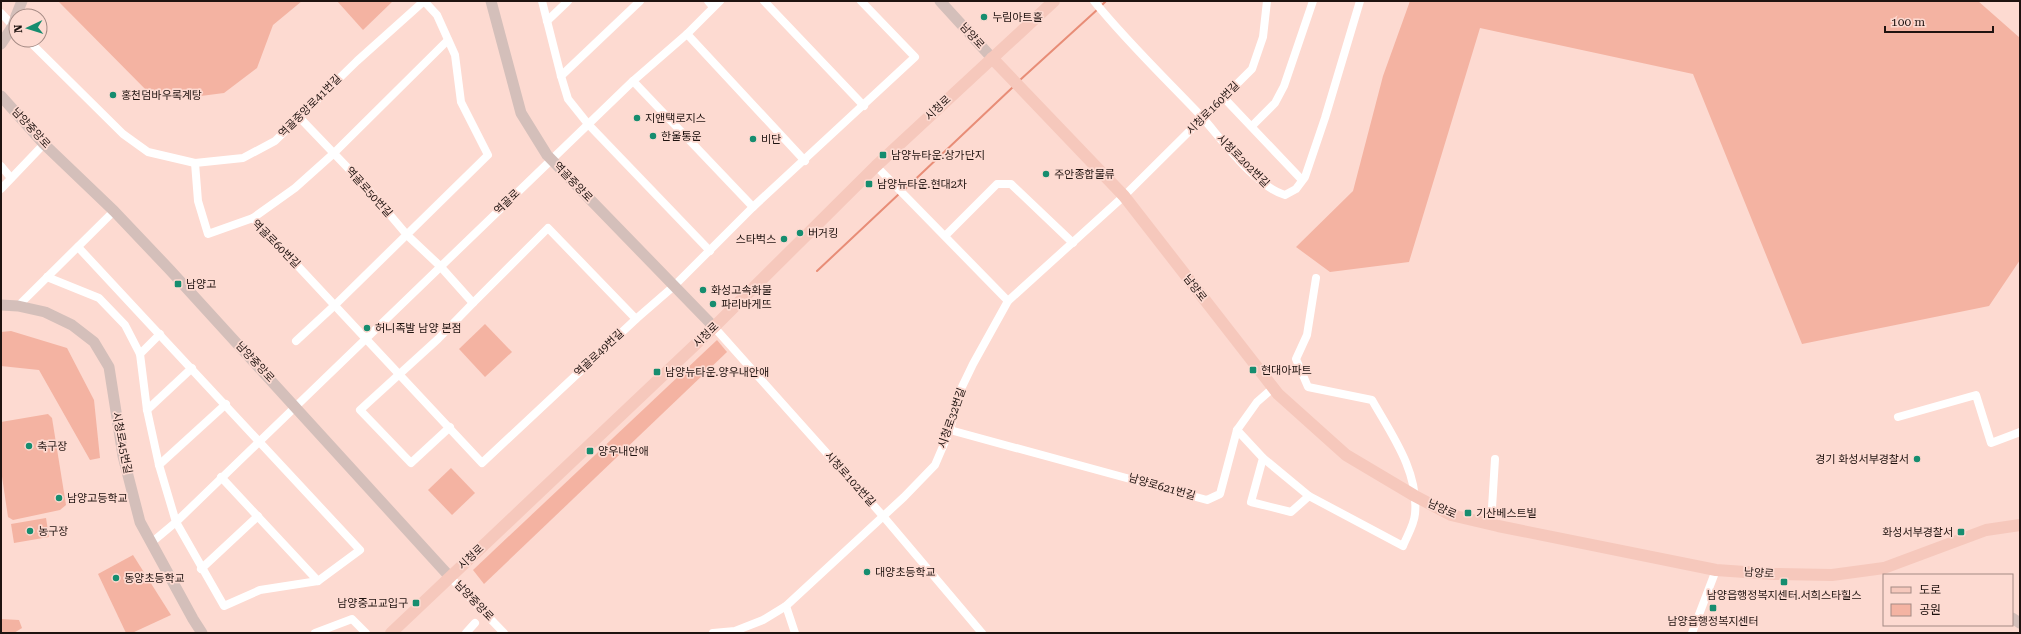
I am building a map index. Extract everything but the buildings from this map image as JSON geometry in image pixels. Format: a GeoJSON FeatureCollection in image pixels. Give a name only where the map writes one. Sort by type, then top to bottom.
{"type":"FeatureCollection","features":[{"type":"Feature","properties":{"kind":"main road","name":"시청로"},"geometry":{"type":"LineString","coordinates":[[391,633],[714,327],[876,166],[1054,1]]}},
{"type":"Feature","properties":{"kind":"main road","name":"남양로"},"geometry":{"type":"LineString","coordinates":[[992,58],[1124,196],[1273,388],[1346,455],[1415,496],[1451,515],[1716,570],[1817,575],[1884,572],[1986,530],[2020,525]]}},
{"type":"Feature","properties":{"kind":"street"},"geometry":{"type":"LineString","coordinates":[[296,341],[335,306],[488,155],[461,102],[455,55],[437,16],[424,1]]}},
{"type":"Feature","properties":{"kind":"street","name":"역골중앙로41번길"},"geometry":{"type":"LineString","coordinates":[[36,48],[123,134],[136,144],[148,152],[195,164],[243,158],[276,141],[357,61],[424,1]]}},
{"type":"Feature","properties":{"kind":"street","name":"역골중앙로"},"geometry":{"type":"LineString","coordinates":[[491,1],[521,113],[551,160],[714,327]]}},
{"type":"Feature","properties":{"kind":"street"},"geometry":{"type":"LineString","coordinates":[[542,1],[568,99],[588,124],[710,251]]}},
{"type":"Feature","properties":{"kind":"street"},"geometry":{"type":"LineString","coordinates":[[547,21],[568,1]]}},
{"type":"Feature","properties":{"kind":"street"},"geometry":{"type":"LineString","coordinates":[[561,76],[640,1]]}},
{"type":"Feature","properties":{"kind":"street"},"geometry":{"type":"LineString","coordinates":[[764,1],[864,106]]}},
{"type":"Feature","properties":{"kind":"street"},"geometry":{"type":"LineString","coordinates":[[450,428],[411,463],[360,410],[438,339],[548,228],[636,319],[674,286],[754,207],[915,57],[861,1]]}},
{"type":"Feature","properties":{"kind":"street","name":"남양로"},"geometry":{"type":"LineString","coordinates":[[940,1],[992,58]]}},
{"type":"Feature","properties":{"kind":"street","name":"시청로202번길"},"geometry":{"type":"LineString","coordinates":[[1094,1],[1237,158],[1274,192],[1285,195],[1296,189],[1302,180],[1325,118],[1360,1]]}},
{"type":"Feature","properties":{"kind":"street","name":"시청로160번길"},"geometry":{"type":"LineString","coordinates":[[1124,196],[1252,69],[1263,37],[1267,1]]}},
{"type":"Feature","properties":{"kind":"street"},"geometry":{"type":"LineString","coordinates":[[1252,126],[1275,103],[1284,86],[1313,1]]}},
{"type":"Feature","properties":{"kind":"street","name":"역골로"},"geometry":{"type":"LineString","coordinates":[[151,543],[176,522],[633,80],[687,34],[714,3]]}},
{"type":"Feature","properties":{"kind":"street"},"geometry":{"type":"LineString","coordinates":[[1,44],[8,33]]}},
{"type":"Feature","properties":{"kind":"street"},"geometry":{"type":"LineString","coordinates":[[687,34],[805,161]]}},
{"type":"Feature","properties":{"kind":"street"},"geometry":{"type":"LineString","coordinates":[[253,218],[295,188],[333,154],[448,40]]}},
{"type":"Feature","properties":{"kind":"street"},"geometry":{"type":"LineString","coordinates":[[633,80],[754,207]]}},
{"type":"Feature","properties":{"kind":"street","name":"남양중앙로"},"geometry":{"type":"LineString","coordinates":[[1,96],[44,144],[114,211],[296,406],[450,577],[504,633]]}},
{"type":"Feature","properties":{"kind":"street"},"geometry":{"type":"LineString","coordinates":[[1224,98],[1302,180]]}},
{"type":"Feature","properties":{"kind":"street","name":"역골로50번길"},"geometry":{"type":"LineString","coordinates":[[299,117],[369,190],[407,235],[440,266]]}},
{"type":"Feature","properties":{"kind":"street"},"geometry":{"type":"LineString","coordinates":[[1,189],[44,144]]}},
{"type":"Feature","properties":{"kind":"street","name":"역골로60번길"},"geometry":{"type":"LineString","coordinates":[[195,164],[198,201],[208,234],[253,218],[366,338]]}},
{"type":"Feature","properties":{"kind":"street"},"geometry":{"type":"LineString","coordinates":[[1,166],[11,178]]}},
{"type":"Feature","properties":{"kind":"street"},"geometry":{"type":"LineString","coordinates":[[876,166],[1008,301]]}},
{"type":"Feature","properties":{"kind":"street"},"geometry":{"type":"LineString","coordinates":[[945,236],[997,184],[1011,184],[1073,243]]}},
{"type":"Feature","properties":{"kind":"street","name":"시청로32번길"},"geometry":{"type":"LineString","coordinates":[[713,633],[735,632],[763,620],[786,606],[883,516],[935,465],[950,430],[960,391],[1008,301],[1124,196]]}},
{"type":"Feature","properties":{"kind":"street"},"geometry":{"type":"LineString","coordinates":[[18,306],[114,211]]}},
{"type":"Feature","properties":{"kind":"street"},"geometry":{"type":"LineString","coordinates":[[47,277],[99,298],[125,325],[140,354],[147,410],[159,465],[176,522],[201,569],[224,606],[260,590],[318,581],[360,550],[260,440],[78,247]]}},
{"type":"Feature","properties":{"kind":"street"},"geometry":{"type":"LineString","coordinates":[[440,266],[473,303]]}},
{"type":"Feature","properties":{"kind":"street"},"geometry":{"type":"LineString","coordinates":[[1273,388],[1257,402],[1237,430],[1263,458],[1309,496],[1403,546],[1415,516],[1415,496],[1409,469],[1372,400],[1308,387],[1296,359],[1307,335],[1316,278]]}},
{"type":"Feature","properties":{"kind":"street","name":"시청로45번길"},"geometry":{"type":"LineString","coordinates":[[1,305],[18,306],[45,312],[72,325],[94,342],[109,367],[123,456],[140,522],[202,633]]}},
{"type":"Feature","properties":{"kind":"street","name":"역골로49번길"},"geometry":{"type":"LineString","coordinates":[[366,338],[482,463],[636,319]]}},
{"type":"Feature","properties":{"kind":"street","name":"시청로102번길"},"geometry":{"type":"LineString","coordinates":[[714,327],[883,516],[982,633]]}},
{"type":"Feature","properties":{"kind":"street"},"geometry":{"type":"LineString","coordinates":[[140,354],[160,334]]}},
{"type":"Feature","properties":{"kind":"street"},"geometry":{"type":"LineString","coordinates":[[147,410],[192,368]]}},
{"type":"Feature","properties":{"kind":"street"},"geometry":{"type":"LineString","coordinates":[[1898,417],[1976,396],[1991,443],[2020,432]]}},
{"type":"Feature","properties":{"kind":"street"},"geometry":{"type":"LineString","coordinates":[[159,465],[226,404]]}},
{"type":"Feature","properties":{"kind":"street","name":"남양로621번길"},"geometry":{"type":"LineString","coordinates":[[950,430],[1207,500],[1220,494],[1237,430]]}},
{"type":"Feature","properties":{"kind":"street"},"geometry":{"type":"LineString","coordinates":[[1263,458],[1250,502],[1290,512],[1309,496]]}},
{"type":"Feature","properties":{"kind":"street"},"geometry":{"type":"LineString","coordinates":[[1492,524],[1495,459]]}},
{"type":"Feature","properties":{"kind":"street"},"geometry":{"type":"LineString","coordinates":[[221,477],[318,581]]}},
{"type":"Feature","properties":{"kind":"street"},"geometry":{"type":"LineString","coordinates":[[201,569],[258,516]]}},
{"type":"Feature","properties":{"kind":"street"},"geometry":{"type":"LineString","coordinates":[[1692,633],[1716,570]]}},
{"type":"Feature","properties":{"kind":"street"},"geometry":{"type":"LineString","coordinates":[[786,606],[795,633]]}},
{"type":"Feature","properties":{"kind":"street"},"geometry":{"type":"LineString","coordinates":[[315,633],[352,619],[366,633]]}},
{"type":"Feature","properties":{"kind":"street"},"geometry":{"type":"LineString","coordinates":[[466,633],[475,623]]}},
{"type":"Feature","properties":{"kind":"green space"},"geometry":{"type":"Polygon","coordinates":[[[58,1],[302,1],[273,25],[257,68],[224,93],[193,97],[153,97],[58,1]]]}},
{"type":"Feature","properties":{"kind":"green space"},"geometry":{"type":"Polygon","coordinates":[[[337,1],[393,1],[363,30],[337,1]]]}},
{"type":"Feature","properties":{"kind":"green space"},"geometry":{"type":"Polygon","coordinates":[[[1410,1],[1978,1],[2020,38],[2020,260],[1989,306],[1802,344],[1693,74],[1480,28],[1409,262],[1330,272],[1296,247],[1353,191],[1383,76],[1410,1]]]}},
{"type":"Feature","properties":{"kind":"green space"},"geometry":{"type":"Polygon","coordinates":[[[485,324],[512,352],[485,377],[459,349],[485,324]]]}},
{"type":"Feature","properties":{"kind":"green space"},"geometry":{"type":"Polygon","coordinates":[[[11,331],[67,348],[94,400],[100,458],[90,460],[39,370],[1,366],[1,332],[11,331]]]}},
{"type":"Feature","properties":{"kind":"green space"},"geometry":{"type":"Polygon","coordinates":[[[717,340],[727,352],[484,584],[473,570],[717,340]]]}},
{"type":"Feature","properties":{"kind":"green space","name":"축구장"},"geometry":{"type":"Polygon","coordinates":[[[48,414],[52,418],[66,505],[60,510],[13,520],[8,517],[1,470],[1,422],[48,414]]]}},
{"type":"Feature","properties":{"kind":"green space"},"geometry":{"type":"Polygon","coordinates":[[[451,468],[475,493],[452,515],[428,490],[451,468]]]}},
{"type":"Feature","properties":{"kind":"green space","name":"농구장"},"geometry":{"type":"Polygon","coordinates":[[[46,518],[49,537],[14,543],[11,524],[46,518]]]}},
{"type":"Feature","properties":{"kind":"green space"},"geometry":{"type":"Polygon","coordinates":[[[133,555],[171,615],[132,633],[126,633],[98,574],[133,555]]]}},
{"type":"Feature","properties":{"kind":"green space"},"geometry":{"type":"Polygon","coordinates":[[[1,619],[19,620],[22,628],[14,633],[1,633],[1,619]]]}},
{"type":"Feature","properties":{"kind":"waterway"},"geometry":{"type":"LineString","coordinates":[[1101,6],[1106,1]]}},
{"type":"Feature","properties":{"kind":"waterway"},"geometry":{"type":"LineString","coordinates":[[1020,80],[1098,9]]}},
{"type":"Feature","properties":{"kind":"waterway"},"geometry":{"type":"LineString","coordinates":[[904,190],[1014,86]]}},
{"type":"Feature","properties":{"kind":"waterway"},"geometry":{"type":"LineString","coordinates":[[817,271],[900,193]]}},
{"type":"Feature","properties":{"kind":"place","name":"누림아트홀"},"geometry":{"type":"Point","coordinates":[984,17]}},
{"type":"Feature","properties":{"kind":"place","name":"홍천덤바우록계탕"},"geometry":{"type":"Point","coordinates":[113,95]}},
{"type":"Feature","properties":{"kind":"place","name":"지앤택로지스"},"geometry":{"type":"Point","coordinates":[637,118]}},
{"type":"Feature","properties":{"kind":"place","name":"한울통운"},"geometry":{"type":"Point","coordinates":[653,136]}},
{"type":"Feature","properties":{"kind":"place","name":"비단"},"geometry":{"type":"Point","coordinates":[753,139]}},
{"type":"Feature","properties":{"kind":"place","name":"남양뉴타운.상가단지"},"geometry":{"type":"Point","coordinates":[883,155]}},
{"type":"Feature","properties":{"kind":"place","name":"주안종합물류"},"geometry":{"type":"Point","coordinates":[1046,174]}},
{"type":"Feature","properties":{"kind":"place","name":"남양뉴타운.현대2차"},"geometry":{"type":"Point","coordinates":[869,184]}},
{"type":"Feature","properties":{"kind":"place","name":"버거킹"},"geometry":{"type":"Point","coordinates":[800,233]}},
{"type":"Feature","properties":{"kind":"place","name":"스타벅스"},"geometry":{"type":"Point","coordinates":[784,239]}},
{"type":"Feature","properties":{"kind":"place","name":"남양고"},"geometry":{"type":"Point","coordinates":[178,284]}},
{"type":"Feature","properties":{"kind":"place","name":"화성고속화물"},"geometry":{"type":"Point","coordinates":[703,290]}},
{"type":"Feature","properties":{"kind":"place","name":"파리바게뜨"},"geometry":{"type":"Point","coordinates":[713,304]}},
{"type":"Feature","properties":{"kind":"place","name":"허니족발 남양 본점"},"geometry":{"type":"Point","coordinates":[367,328]}},
{"type":"Feature","properties":{"kind":"place","name":"현대아파트"},"geometry":{"type":"Point","coordinates":[1253,370]}},
{"type":"Feature","properties":{"kind":"place","name":"남양뉴타운.양우내안애"},"geometry":{"type":"Point","coordinates":[657,372]}},
{"type":"Feature","properties":{"kind":"place","name":"축구장"},"geometry":{"type":"Point","coordinates":[29,446]}},
{"type":"Feature","properties":{"kind":"place","name":"양우내안애"},"geometry":{"type":"Point","coordinates":[590,451]}},
{"type":"Feature","properties":{"kind":"place","name":"경기 화성서부경찰서"},"geometry":{"type":"Point","coordinates":[1917,459]}},
{"type":"Feature","properties":{"kind":"place","name":"남양고등학교"},"geometry":{"type":"Point","coordinates":[59,498]}},
{"type":"Feature","properties":{"kind":"place","name":"기산베스트빌"},"geometry":{"type":"Point","coordinates":[1468,513]}},
{"type":"Feature","properties":{"kind":"place","name":"농구장"},"geometry":{"type":"Point","coordinates":[30,531]}},
{"type":"Feature","properties":{"kind":"place","name":"화성서부경찰서"},"geometry":{"type":"Point","coordinates":[1961,532]}},
{"type":"Feature","properties":{"kind":"place","name":"대양초등학교"},"geometry":{"type":"Point","coordinates":[867,572]}},
{"type":"Feature","properties":{"kind":"place","name":"동양초등학교"},"geometry":{"type":"Point","coordinates":[116,578]}},
{"type":"Feature","properties":{"kind":"place","name":"남양읍행정복지센터.서희스타힐스"},"geometry":{"type":"Point","coordinates":[1784,582]}},
{"type":"Feature","properties":{"kind":"place","name":"남양중고교입구"},"geometry":{"type":"Point","coordinates":[416,603]}},
{"type":"Feature","properties":{"kind":"place","name":"남양읍행정복지센터"},"geometry":{"type":"Point","coordinates":[1713,608]}}]}
